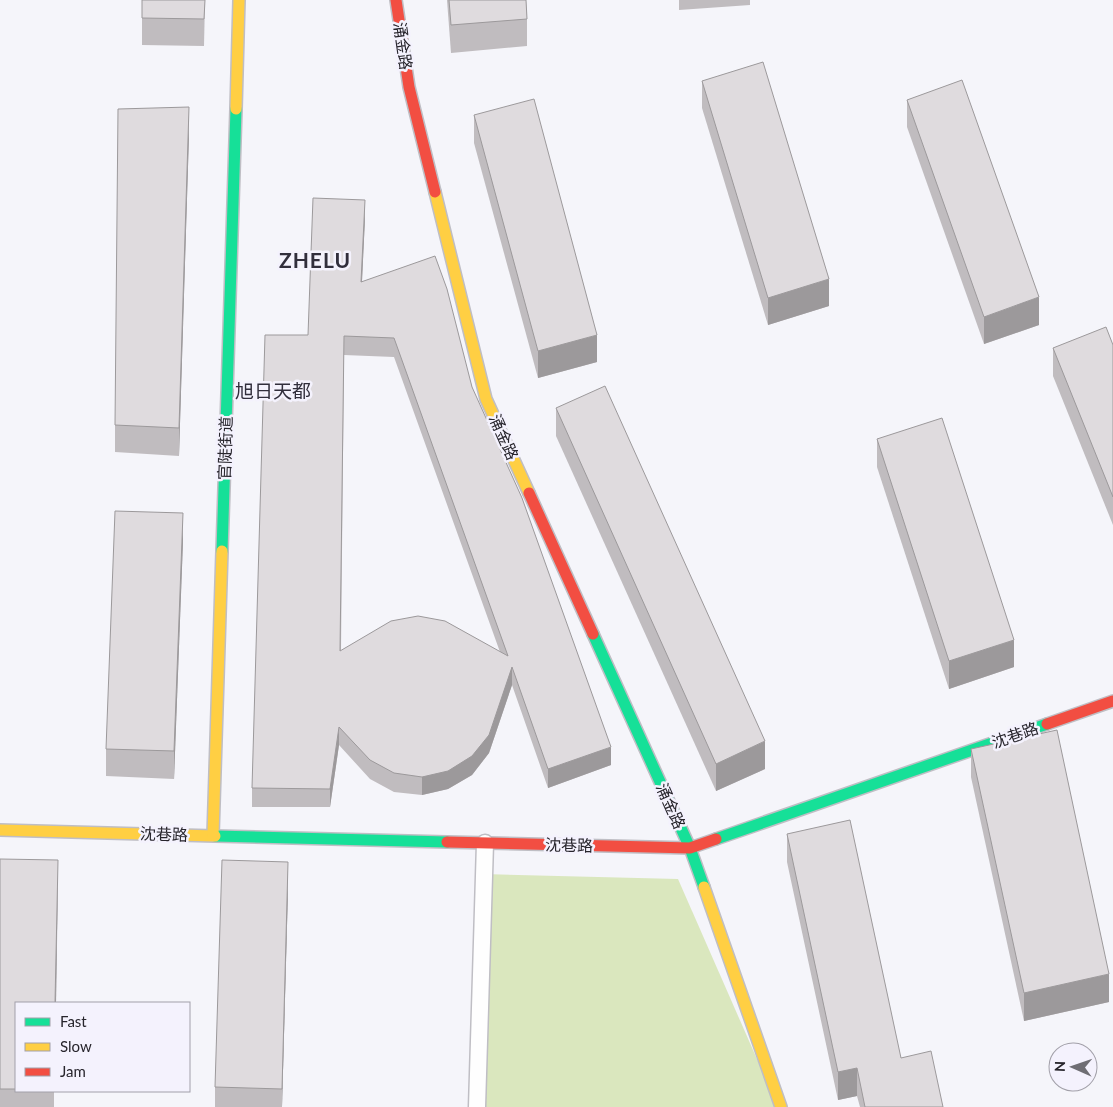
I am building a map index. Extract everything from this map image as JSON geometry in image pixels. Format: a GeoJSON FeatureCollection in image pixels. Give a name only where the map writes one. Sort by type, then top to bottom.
{"type":"FeatureCollection","features":[{"type":"Feature","properties":{"kind":"street","name":"官陡街道"},"geometry":{"type":"LineString","coordinates":[[213,835],[239,0]]}},
{"type":"Feature","properties":{"kind":"street","name":"涌金路"},"geometry":{"type":"LineString","coordinates":[[396,0],[408,87],[486,398],[690,848],[781,1107]]}},
{"type":"Feature","properties":{"kind":"street","name":"沈巷路"},"geometry":{"type":"LineString","coordinates":[[0,830],[690,848],[1113,701]]}},
{"type":"Feature","properties":{"kind":"lane"},"geometry":{"type":"LineString","coordinates":[[477,1107],[484,843]]}},
{"type":"Feature","properties":{"kind":"green space"},"geometry":{"type":"Polygon","coordinates":[[[483,874],[678,879],[778,1107],[478,1107],[483,874]]]}},
{"type":"Feature","properties":{"kind":"building"},"geometry":{"type":"Polygon","coordinates":[[[142,0],[205,0],[204,19],[142,18],[142,0]]]}},
{"type":"Feature","properties":{"kind":"building"},"geometry":{"type":"Polygon","coordinates":[[[449,0],[526,0],[527,19],[451,25],[449,0]]]}},
{"type":"Feature","properties":{"kind":"building"},"geometry":{"type":"Polygon","coordinates":[[[763,62],[829,279],[768,298],[702,81],[763,62]]]}},
{"type":"Feature","properties":{"kind":"building"},"geometry":{"type":"Polygon","coordinates":[[[962,80],[1039,297],[984,317],[907,100],[962,80]]]}},
{"type":"Feature","properties":{"kind":"building"},"geometry":{"type":"Polygon","coordinates":[[[534,99],[597,335],[538,351],[474,115],[534,99]]]}},
{"type":"Feature","properties":{"kind":"building"},"geometry":{"type":"Polygon","coordinates":[[[189,107],[179,428],[115,425],[118,109],[189,107]]]}},
{"type":"Feature","properties":{"kind":"building"},"geometry":{"type":"Polygon","coordinates":[[[313,198],[365,200],[361,282],[435,256],[447,289],[472,387],[522,498],[611,747],[548,769],[512,667],[489,735],[472,756],[448,771],[422,777],[394,773],[370,760],[339,727],[330,789],[252,788],[265,335],[308,335],[313,198]],[[344,336],[340,651],[391,621],[418,616],[445,621],[508,656],[394,338],[344,336]]]}},
{"type":"Feature","properties":{"kind":"building"},"geometry":{"type":"Polygon","coordinates":[[[1106,327],[1113,345],[1113,497],[1053,348],[1106,327]]]}},
{"type":"Feature","properties":{"kind":"building"},"geometry":{"type":"Polygon","coordinates":[[[605,386],[765,741],[716,764],[556,408],[605,386]]]}},
{"type":"Feature","properties":{"kind":"building"},"geometry":{"type":"Polygon","coordinates":[[[942,418],[1014,640],[949,661],[877,439],[942,418]]]}},
{"type":"Feature","properties":{"kind":"building"},"geometry":{"type":"Polygon","coordinates":[[[115,511],[183,513],[174,751],[106,749],[115,511]]]}},
{"type":"Feature","properties":{"kind":"building"},"geometry":{"type":"Polygon","coordinates":[[[1057,730],[1109,974],[1024,993],[971,749],[1057,730]]]}},
{"type":"Feature","properties":{"kind":"building"},"geometry":{"type":"Polygon","coordinates":[[[850,820],[901,1058],[931,1051],[943,1107],[865,1107],[857,1068],[838,1072],[787,834],[850,820]]]}},
{"type":"Feature","properties":{"kind":"building"},"geometry":{"type":"Polygon","coordinates":[[[0,859],[58,860],[55,1002],[15,1002],[15,1089],[0,1089],[0,859]]]}},
{"type":"Feature","properties":{"kind":"building"},"geometry":{"type":"Polygon","coordinates":[[[222,860],[288,862],[282,1089],[215,1087],[222,860]]]}},
{"type":"Feature","properties":{"kind":"traffic: fast"},"geometry":{"type":"LineString","coordinates":[[222,551],[236,109]]}},
{"type":"Feature","properties":{"kind":"traffic: fast"},"geometry":{"type":"LineString","coordinates":[[593,634],[690,848],[704,887]]}},
{"type":"Feature","properties":{"kind":"traffic: fast"},"geometry":{"type":"LineString","coordinates":[[716,839],[1047,724]]}},
{"type":"Feature","properties":{"kind":"traffic: fast"},"geometry":{"type":"LineString","coordinates":[[215,836],[447,842]]}},
{"type":"Feature","properties":{"kind":"traffic: slow"},"geometry":{"type":"LineString","coordinates":[[236,109],[239,0]]}},
{"type":"Feature","properties":{"kind":"traffic: slow"},"geometry":{"type":"LineString","coordinates":[[435,192],[486,399],[529,493]]}},
{"type":"Feature","properties":{"kind":"traffic: slow"},"geometry":{"type":"LineString","coordinates":[[213,835],[222,551]]}},
{"type":"Feature","properties":{"kind":"traffic: slow"},"geometry":{"type":"LineString","coordinates":[[0,830],[215,836]]}},
{"type":"Feature","properties":{"kind":"traffic: slow"},"geometry":{"type":"LineString","coordinates":[[704,887],[781,1107]]}},
{"type":"Feature","properties":{"kind":"traffic: jam"},"geometry":{"type":"LineString","coordinates":[[396,0],[409,87],[435,192]]}},
{"type":"Feature","properties":{"kind":"traffic: jam"},"geometry":{"type":"LineString","coordinates":[[529,493],[593,634]]}},
{"type":"Feature","properties":{"kind":"traffic: jam"},"geometry":{"type":"LineString","coordinates":[[1047,724],[1113,701]]}},
{"type":"Feature","properties":{"kind":"traffic: jam"},"geometry":{"type":"LineString","coordinates":[[447,842],[690,848],[716,839]]}},
{"type":"Feature","properties":{"kind":"district","name":"ZHELU"},"geometry":{"type":"Point","coordinates":[315,261]}},
{"type":"Feature","properties":{"kind":"district","name":"旭日天都"},"geometry":{"type":"Point","coordinates":[273,391]}}]}
